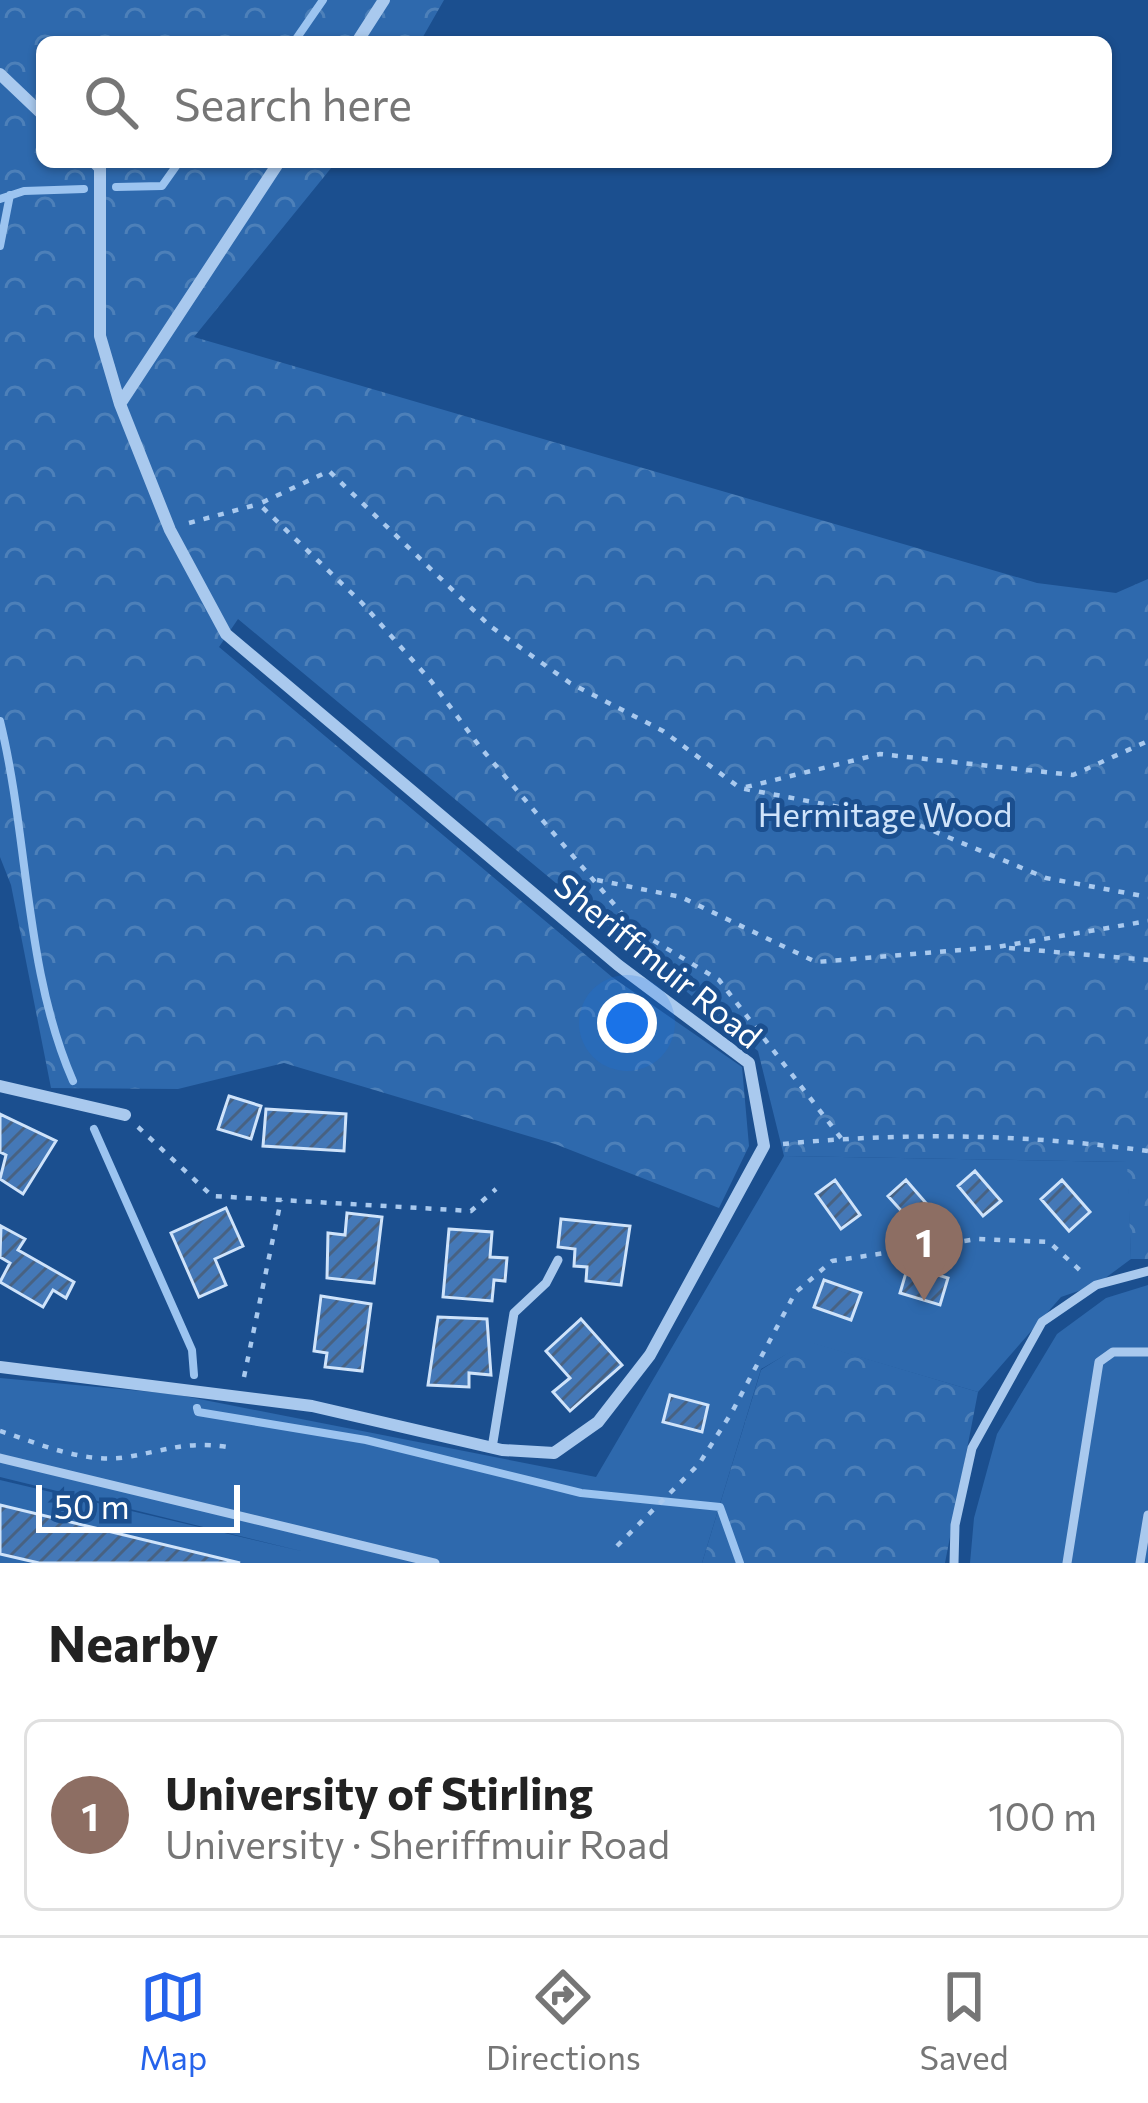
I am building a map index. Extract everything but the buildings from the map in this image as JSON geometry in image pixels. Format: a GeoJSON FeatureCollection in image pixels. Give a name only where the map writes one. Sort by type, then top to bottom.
{"type":"FeatureCollection","features":[{"type":"Feature","properties":{"kind":"street"},"geometry":{"type":"LineString","coordinates":[[361,36],[383,0]]}},
{"type":"Feature","properties":{"kind":"street"},"geometry":{"type":"LineString","coordinates":[[0,74],[36,108]]}},
{"type":"Feature","properties":{"kind":"street","name":"Sheriffmuir Road"},"geometry":{"type":"LineString","coordinates":[[100,168],[100,336],[120,404],[170,530],[226,634],[618,965],[749,1063],[764,1146]]}},
{"type":"Feature","properties":{"kind":"street"},"geometry":{"type":"LineString","coordinates":[[120,404],[274,168]]}},
{"type":"Feature","properties":{"kind":"street"},"geometry":{"type":"LineString","coordinates":[[0,1086],[124,1115]]}},
{"type":"Feature","properties":{"kind":"street"},"geometry":{"type":"LineString","coordinates":[[0,1366],[312,1406],[492,1448],[554,1453],[598,1422],[650,1355],[764,1146]]}},
{"type":"Feature","properties":{"kind":"lane"},"geometry":{"type":"LineString","coordinates":[[492,1448],[514,1313],[555,1271],[558,1260]]}},
{"type":"Feature","properties":{"kind":"lane"},"geometry":{"type":"LineString","coordinates":[[954,1563],[972,1448],[1042,1322],[1096,1285],[1148,1271]]}},
{"type":"Feature","properties":{"kind":"lane"},"geometry":{"type":"LineString","coordinates":[[1067,1563],[1099,1362],[1113,1352],[1148,1352]]}},
{"type":"Feature","properties":{"kind":"lane"},"geometry":{"type":"LineString","coordinates":[[0,1458],[435,1563]]}},
{"type":"Feature","properties":{"kind":"lane"},"geometry":{"type":"LineString","coordinates":[[1140,1563],[1148,1515]]}},
{"type":"Feature","properties":{"kind":"path"},"geometry":{"type":"LineString","coordinates":[[170,530],[259,504],[329,471],[490,626],[570,683],[663,731],[740,788],[907,820],[1046,878],[1148,897]]}},
{"type":"Feature","properties":{"kind":"path"},"geometry":{"type":"LineString","coordinates":[[259,504],[376,619],[637,930],[719,980],[841,1138]]}},
{"type":"Feature","properties":{"kind":"path"},"geometry":{"type":"LineString","coordinates":[[740,788],[880,754],[1072,775],[1148,741]]}},
{"type":"Feature","properties":{"kind":"path"},"geometry":{"type":"LineString","coordinates":[[595,879],[680,897],[816,962],[997,947],[1148,921]]}},
{"type":"Feature","properties":{"kind":"path"},"geometry":{"type":"LineString","coordinates":[[997,947],[1148,960]]}},
{"type":"Feature","properties":{"kind":"path"},"geometry":{"type":"LineString","coordinates":[[124,1115],[212,1196],[471,1211],[496,1189]]}},
{"type":"Feature","properties":{"kind":"path"},"geometry":{"type":"LineString","coordinates":[[764,1146],[841,1138],[1051,1138],[1148,1151]]}},
{"type":"Feature","properties":{"kind":"path"},"geometry":{"type":"LineString","coordinates":[[239,1397],[280,1200]]}},
{"type":"Feature","properties":{"kind":"path"},"geometry":{"type":"LineString","coordinates":[[616,1546],[677,1486],[733,1412],[795,1293],[832,1261],[958,1240],[1049,1242],[1096,1285]]}},
{"type":"Feature","properties":{"kind":"path"},"geometry":{"type":"LineString","coordinates":[[0,1431],[87,1458],[125,1458],[185,1442],[228,1447]]}},
{"type":"Feature","properties":{"kind":"green space","name":"Hermitage Wood"},"geometry":{"type":"Polygon","coordinates":[[[0,0],[444,0],[423,36],[36,36],[36,168],[331,168],[194,337],[1037,583],[1116,593],[1148,579],[1148,1259],[1131,1259],[1127,1162],[784,1156],[758,1051],[238,619],[219,647],[612,977],[742,1067],[749,1146],[719,1208],[555,1144],[284,1063],[178,1089],[51,1088],[11,885],[0,857],[0,0]]]}},
{"type":"Feature","properties":{"kind":"green space"},"geometry":{"type":"Polygon","coordinates":[[[784,1156],[1128,1162],[1131,1259],[1096,1285],[1061,1297],[978,1392],[808,1342],[761,1369],[702,1563],[0,1563],[0,1480],[305,1552],[0,1477],[0,1378],[174,1394],[596,1477],[784,1156]]]}},
{"type":"Feature","properties":{"kind":"green space"},"geometry":{"type":"Polygon","coordinates":[[[1148,1285],[1148,1563],[970,1563],[974,1518],[997,1434],[1057,1334],[1106,1298],[1148,1285]]]}},
{"type":"Feature","properties":{"kind":"green space"},"geometry":{"type":"Polygon","coordinates":[[[807,1341],[978,1392],[945,1563],[702,1563],[761,1370],[807,1341]]]}},
{"type":"Feature","properties":{"kind":"waterway"},"geometry":{"type":"LineString","coordinates":[[298,36],[323,0]]}},
{"type":"Feature","properties":{"kind":"waterway"},"geometry":{"type":"LineString","coordinates":[[116,187],[162,186],[175,168]]}},
{"type":"Feature","properties":{"kind":"waterway"},"geometry":{"type":"LineString","coordinates":[[0,199],[24,191],[84,189]]}},
{"type":"Feature","properties":{"kind":"waterway"},"geometry":{"type":"LineString","coordinates":[[0,246],[10,195]]}},
{"type":"Feature","properties":{"kind":"waterway"},"geometry":{"type":"LineString","coordinates":[[0,721],[45,994],[73,1081]]}},
{"type":"Feature","properties":{"kind":"waterway"},"geometry":{"type":"LineString","coordinates":[[94,1129],[192,1350],[194,1375]]}},
{"type":"Feature","properties":{"kind":"waterway"},"geometry":{"type":"LineString","coordinates":[[197,1408],[198,1412],[366,1440],[581,1493],[720,1507],[740,1563]]}},
{"type":"Feature","properties":{"kind":"place","name":"University of Stirling"},"geometry":{"type":"Point","coordinates":[924,1301]}}]}
